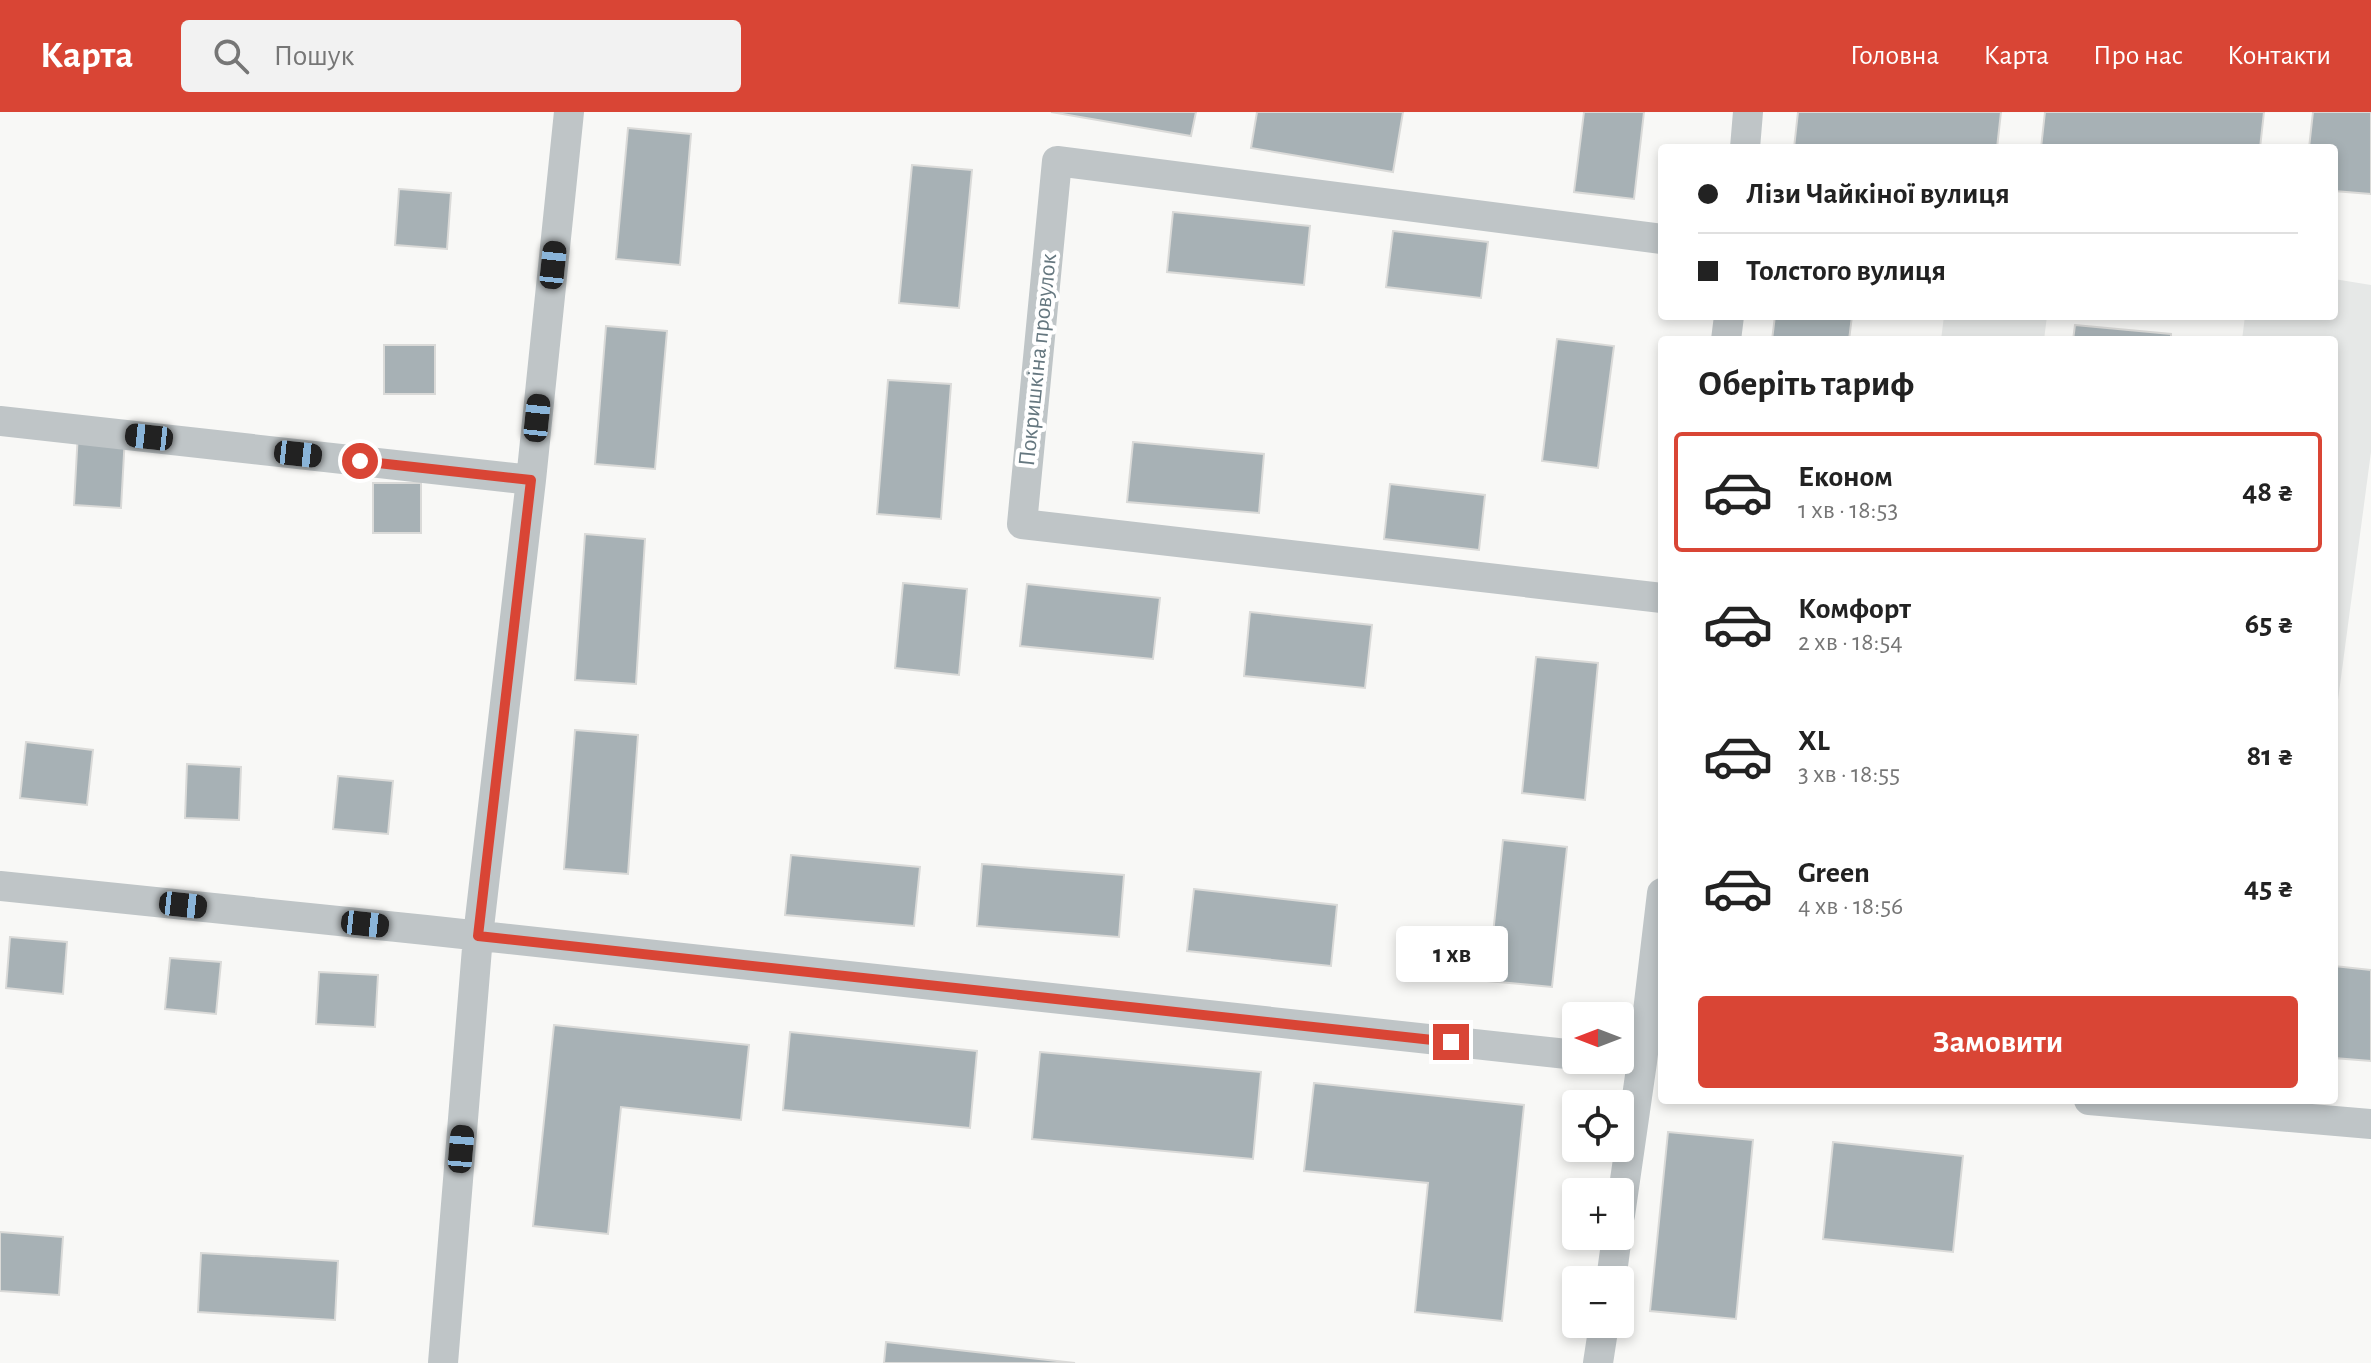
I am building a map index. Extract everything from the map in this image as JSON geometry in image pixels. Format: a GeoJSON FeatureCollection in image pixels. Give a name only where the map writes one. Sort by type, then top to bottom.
{"type":"FeatureCollection","features":[{"type":"Feature","properties":{"kind":"street"},"geometry":{"type":"LineString","coordinates":[[443,1363],[478,936],[531,480],[569,112]]}},
{"type":"Feature","properties":{"kind":"street"},"geometry":{"type":"LineString","coordinates":[[1745,144],[1748,112]]}},
{"type":"Feature","properties":{"kind":"street","name":"Покришкіна провулок"},"geometry":{"type":"LineString","coordinates":[[1658,238],[1057,161],[1022,524],[1658,598]]}},
{"type":"Feature","properties":{"kind":"street"},"geometry":{"type":"LineString","coordinates":[[0,421],[531,480]]}},
{"type":"Feature","properties":{"kind":"street"},"geometry":{"type":"LineString","coordinates":[[0,886],[1562,1053]]}},
{"type":"Feature","properties":{"kind":"street"},"geometry":{"type":"LineString","coordinates":[[1625,1178],[1658,925]]}},
{"type":"Feature","properties":{"kind":"street"},"geometry":{"type":"LineString","coordinates":[[2136,1104],[2371,1124]]}},
{"type":"Feature","properties":{"kind":"street"},"geometry":{"type":"LineString","coordinates":[[1598,1363],[1602,1338]]}},
{"type":"Feature","properties":{"kind":"shaded area"},"geometry":{"type":"Polygon","coordinates":[[[2338,280],[2371,285],[2371,452],[2338,700],[2338,336],[2242,336],[2244,320],[2338,320],[2338,280]]]}},
{"type":"Feature","properties":{"kind":"shaded area"},"geometry":{"type":"Polygon","coordinates":[[[1944,320],[2046,320],[2044,336],[1942,336],[1944,320]]]}},
{"type":"Feature","properties":{"kind":"building"},"geometry":{"type":"Polygon","coordinates":[[[1051,112],[1196,112],[1191,136],[1051,112]]]}},
{"type":"Feature","properties":{"kind":"building"},"geometry":{"type":"Polygon","coordinates":[[[1257,112],[1403,112],[1393,172],[1251,148],[1257,112]]]}},
{"type":"Feature","properties":{"kind":"building"},"geometry":{"type":"Polygon","coordinates":[[[1584,112],[1644,112],[1634,199],[1574,192],[1584,112]]]}},
{"type":"Feature","properties":{"kind":"building"},"geometry":{"type":"Polygon","coordinates":[[[1798,112],[2001,112],[1997,144],[1794,144],[1798,112]]]}},
{"type":"Feature","properties":{"kind":"building"},"geometry":{"type":"Polygon","coordinates":[[[2045,112],[2264,112],[2260,144],[2041,144],[2045,112]]]}},
{"type":"Feature","properties":{"kind":"building"},"geometry":{"type":"Polygon","coordinates":[[[2313,112],[2371,112],[2371,194],[2338,191],[2338,144],[2309,144],[2313,112]]]}},
{"type":"Feature","properties":{"kind":"building"},"geometry":{"type":"Polygon","coordinates":[[[628,128],[691,134],[680,265],[616,259],[628,128]]]}},
{"type":"Feature","properties":{"kind":"building"},"geometry":{"type":"Polygon","coordinates":[[[912,165],[972,170],[959,308],[899,303],[912,165]]]}},
{"type":"Feature","properties":{"kind":"building"},"geometry":{"type":"Polygon","coordinates":[[[399,189],[451,193],[447,249],[395,245],[399,189]]]}},
{"type":"Feature","properties":{"kind":"building"},"geometry":{"type":"Polygon","coordinates":[[[1173,212],[1310,226],[1304,285],[1167,272],[1173,212]]]}},
{"type":"Feature","properties":{"kind":"building"},"geometry":{"type":"Polygon","coordinates":[[[1393,231],[1488,242],[1481,298],[1386,287],[1393,231]]]}},
{"type":"Feature","properties":{"kind":"building"},"geometry":{"type":"Polygon","coordinates":[[[1774,320],[1852,320],[1850,336],[1772,336],[1774,320]]]}},
{"type":"Feature","properties":{"kind":"building"},"geometry":{"type":"Polygon","coordinates":[[[2075,325],[2171,334],[2171,336],[2074,336],[2075,325]]]}},
{"type":"Feature","properties":{"kind":"building"},"geometry":{"type":"Polygon","coordinates":[[[606,326],[667,331],[655,469],[595,464],[606,326]]]}},
{"type":"Feature","properties":{"kind":"building"},"geometry":{"type":"Polygon","coordinates":[[[1557,339],[1614,346],[1598,468],[1542,461],[1557,339]]]}},
{"type":"Feature","properties":{"kind":"building"},"geometry":{"type":"Polygon","coordinates":[[[384,345],[435,345],[435,394],[384,394],[384,345]]]}},
{"type":"Feature","properties":{"kind":"building"},"geometry":{"type":"Polygon","coordinates":[[[888,380],[951,384],[941,519],[877,514],[888,380]]]}},
{"type":"Feature","properties":{"kind":"building"},"geometry":{"type":"Polygon","coordinates":[[[78,432],[125,436],[121,508],[74,505],[78,432]]]}},
{"type":"Feature","properties":{"kind":"building"},"geometry":{"type":"Polygon","coordinates":[[[1133,442],[1264,454],[1259,513],[1127,502],[1133,442]]]}},
{"type":"Feature","properties":{"kind":"building"},"geometry":{"type":"Polygon","coordinates":[[[373,483],[421,483],[421,533],[373,533],[373,483]]]}},
{"type":"Feature","properties":{"kind":"building"},"geometry":{"type":"Polygon","coordinates":[[[1390,484],[1485,495],[1479,550],[1384,539],[1390,484]]]}},
{"type":"Feature","properties":{"kind":"building"},"geometry":{"type":"Polygon","coordinates":[[[585,534],[645,539],[636,684],[575,680],[585,534]]]}},
{"type":"Feature","properties":{"kind":"building"},"geometry":{"type":"Polygon","coordinates":[[[903,583],[967,589],[959,675],[895,668],[903,583]]]}},
{"type":"Feature","properties":{"kind":"building"},"geometry":{"type":"Polygon","coordinates":[[[1027,584],[1160,598],[1153,659],[1020,646],[1027,584]]]}},
{"type":"Feature","properties":{"kind":"building"},"geometry":{"type":"Polygon","coordinates":[[[1250,612],[1372,625],[1365,688],[1244,676],[1250,612]]]}},
{"type":"Feature","properties":{"kind":"building"},"geometry":{"type":"Polygon","coordinates":[[[1536,657],[1598,663],[1585,800],[1522,793],[1536,657]]]}},
{"type":"Feature","properties":{"kind":"building"},"geometry":{"type":"Polygon","coordinates":[[[575,730],[638,735],[628,874],[564,869],[575,730]]]}},
{"type":"Feature","properties":{"kind":"building"},"geometry":{"type":"Polygon","coordinates":[[[26,742],[93,750],[87,805],[20,798],[26,742]]]}},
{"type":"Feature","properties":{"kind":"building"},"geometry":{"type":"Polygon","coordinates":[[[187,764],[241,767],[239,820],[185,818],[187,764]]]}},
{"type":"Feature","properties":{"kind":"building"},"geometry":{"type":"Polygon","coordinates":[[[338,776],[393,781],[388,834],[333,829],[338,776]]]}},
{"type":"Feature","properties":{"kind":"building"},"geometry":{"type":"Polygon","coordinates":[[[1503,840],[1567,847],[1552,987],[1488,981],[1503,840]]]}},
{"type":"Feature","properties":{"kind":"building"},"geometry":{"type":"Polygon","coordinates":[[[791,855],[920,867],[914,926],[785,915],[791,855]]]}},
{"type":"Feature","properties":{"kind":"building"},"geometry":{"type":"Polygon","coordinates":[[[982,864],[1124,875],[1119,937],[977,926],[982,864]]]}},
{"type":"Feature","properties":{"kind":"building"},"geometry":{"type":"Polygon","coordinates":[[[1194,889],[1337,905],[1331,966],[1187,951],[1194,889]]]}},
{"type":"Feature","properties":{"kind":"building"},"geometry":{"type":"Polygon","coordinates":[[[10,937],[67,942],[63,994],[6,988],[10,937]]]}},
{"type":"Feature","properties":{"kind":"building"},"geometry":{"type":"Polygon","coordinates":[[[170,958],[221,962],[216,1014],[165,1009],[170,958]]]}},
{"type":"Feature","properties":{"kind":"building"},"geometry":{"type":"Polygon","coordinates":[[[2338,966],[2371,970],[2371,1061],[2338,1058],[2338,966]]]}},
{"type":"Feature","properties":{"kind":"building"},"geometry":{"type":"Polygon","coordinates":[[[319,972],[378,975],[375,1027],[316,1024],[319,972]]]}},
{"type":"Feature","properties":{"kind":"building"},"geometry":{"type":"Polygon","coordinates":[[[554,1025],[749,1045],[741,1120],[621,1107],[608,1234],[533,1226],[554,1025]]]}},
{"type":"Feature","properties":{"kind":"building"},"geometry":{"type":"Polygon","coordinates":[[[790,1032],[977,1051],[970,1128],[783,1110],[790,1032]]]}},
{"type":"Feature","properties":{"kind":"building"},"geometry":{"type":"Polygon","coordinates":[[[1040,1052],[1261,1072],[1253,1159],[1032,1139],[1040,1052]]]}},
{"type":"Feature","properties":{"kind":"building"},"geometry":{"type":"Polygon","coordinates":[[[1314,1083],[1524,1105],[1502,1321],[1415,1312],[1428,1183],[1304,1171],[1314,1083]]]}},
{"type":"Feature","properties":{"kind":"building"},"geometry":{"type":"Polygon","coordinates":[[[1668,1132],[1753,1140],[1736,1319],[1650,1311],[1668,1132]]]}},
{"type":"Feature","properties":{"kind":"building"},"geometry":{"type":"Polygon","coordinates":[[[1833,1142],[1963,1156],[1953,1252],[1823,1239],[1833,1142]]]}},
{"type":"Feature","properties":{"kind":"building"},"geometry":{"type":"Polygon","coordinates":[[[0,1232],[63,1237],[59,1295],[0,1291],[0,1232]]]}},
{"type":"Feature","properties":{"kind":"building"},"geometry":{"type":"Polygon","coordinates":[[[201,1253],[338,1261],[335,1320],[198,1312],[201,1253]]]}},
{"type":"Feature","properties":{"kind":"building"},"geometry":{"type":"Polygon","coordinates":[[[886,1342],[1075,1363],[884,1363],[886,1342]]]}},
{"type":"Feature","properties":{"kind":"route"},"geometry":{"type":"LineString","coordinates":[[360,461],[531,480],[478,936],[1451,1042]]}}]}
